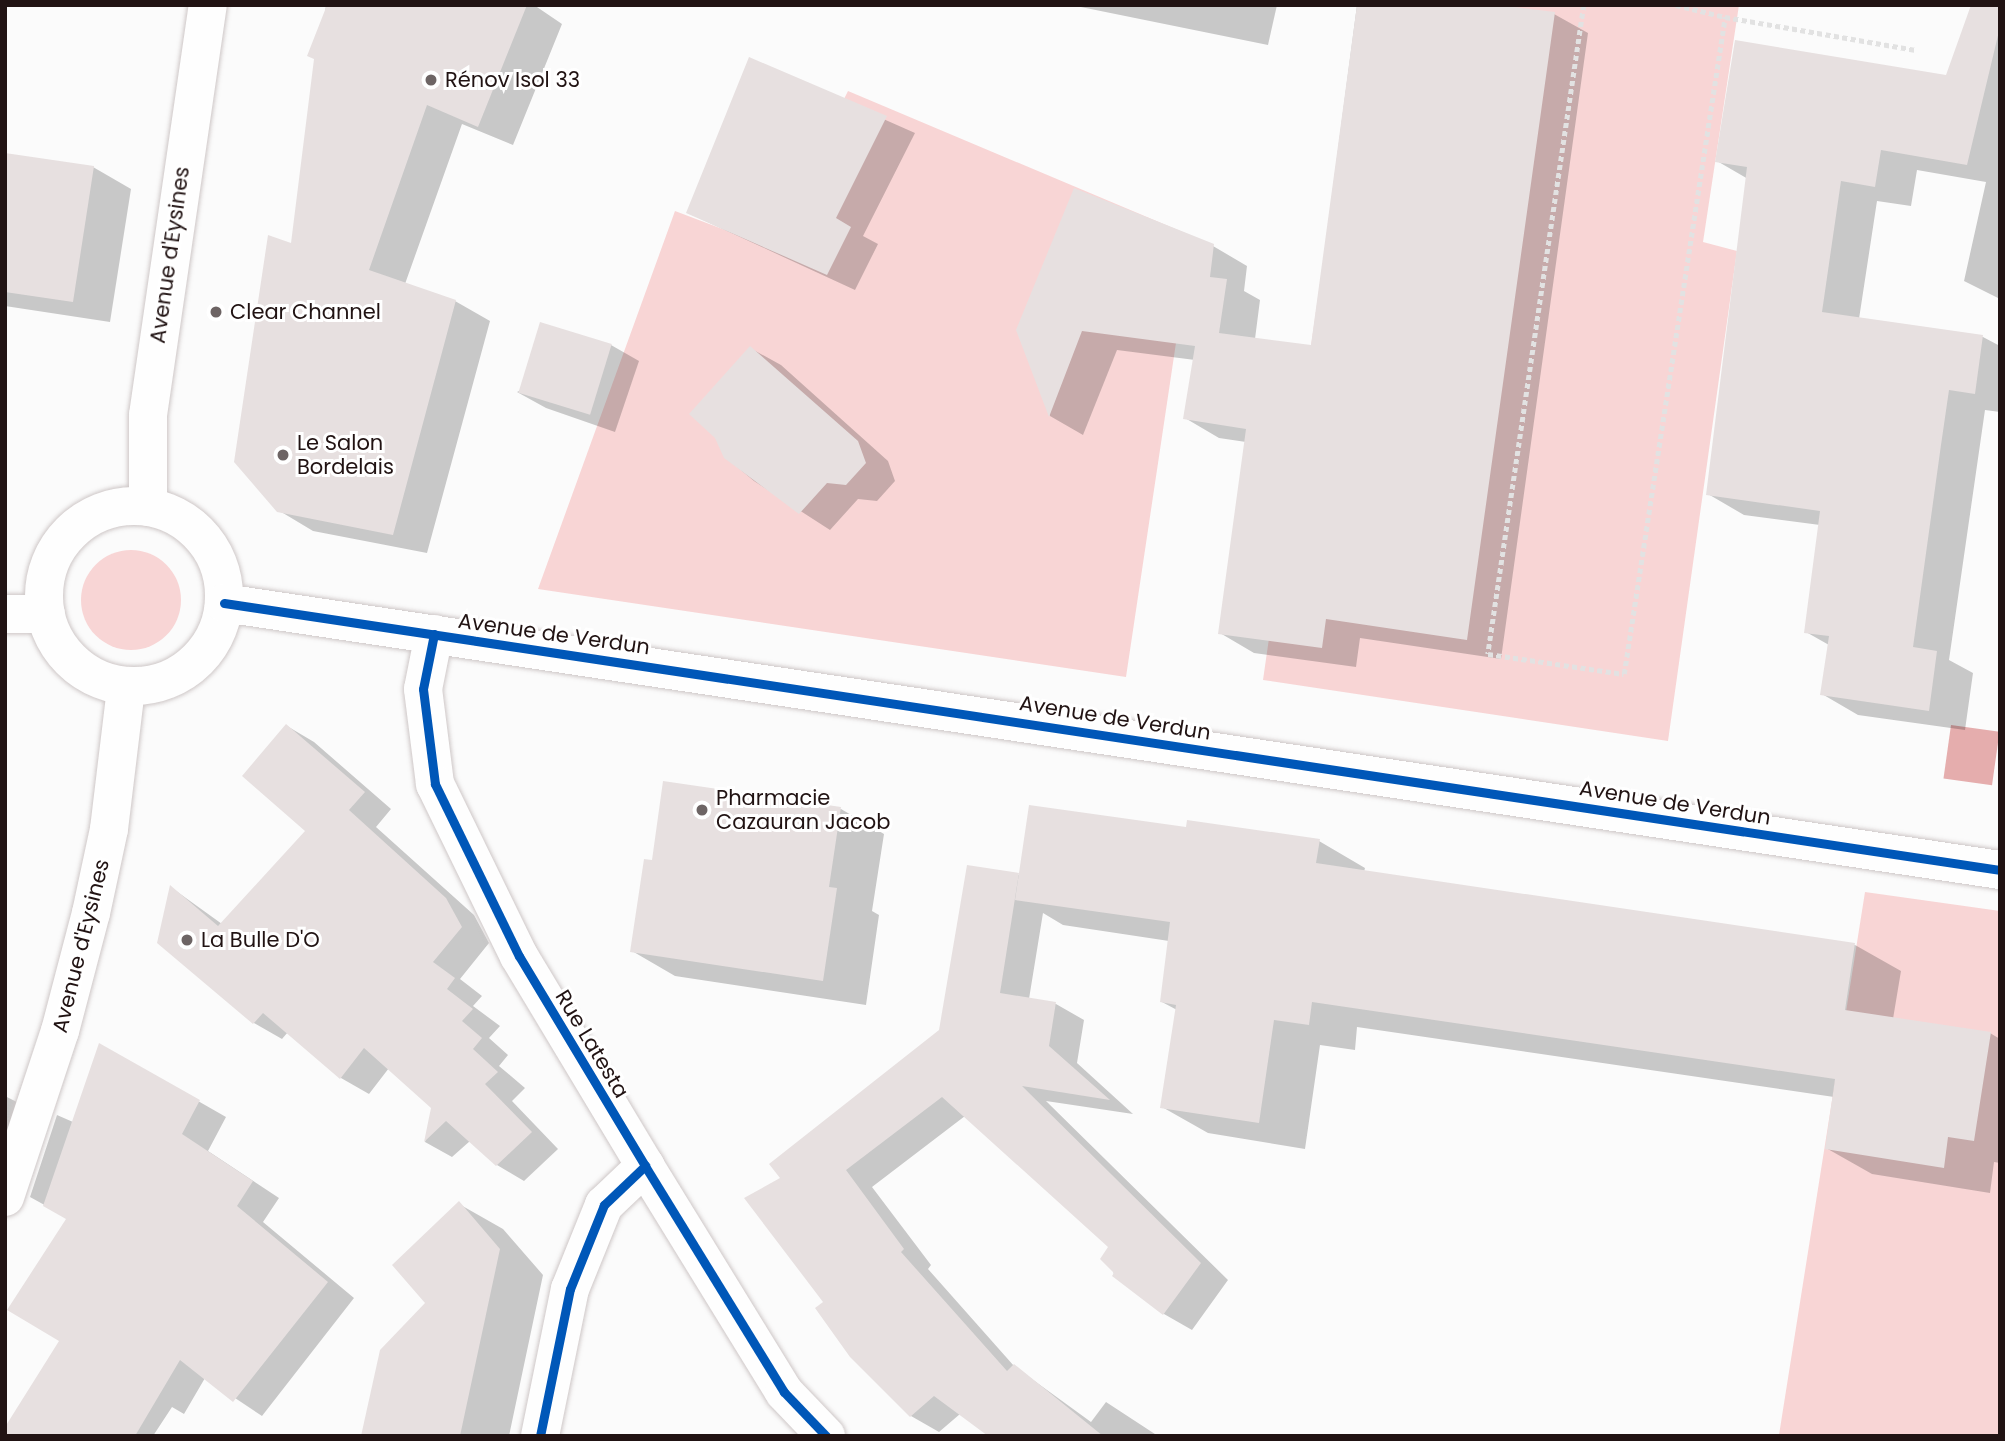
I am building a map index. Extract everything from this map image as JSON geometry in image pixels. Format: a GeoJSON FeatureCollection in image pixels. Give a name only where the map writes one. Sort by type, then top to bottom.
{"type":"FeatureCollection","features":[{"type":"Feature","properties":{"kind":"street","name":"Avenue d'Eysines"},"geometry":{"type":"LineString","coordinates":[[148,507],[148,415],[208,5]]}},
{"type":"Feature","properties":{"kind":"street"},"geometry":{"type":"LineString","coordinates":[[148,507],[192,527],[211,548],[222,574],[224,603],[218,630],[203,654],[182,673],[157,684],[126,688],[100,680],[75,665],[56,642],[46,614],[44,587],[52,560],[66,537],[87,519],[113,509],[148,507]]}},
{"type":"Feature","properties":{"kind":"street","name":"Avenue de Verdun"},"geometry":{"type":"LineString","coordinates":[[224,603],[2000,870]]}},
{"type":"Feature","properties":{"kind":"street"},"geometry":{"type":"LineString","coordinates":[[5,614],[46,614]]}},
{"type":"Feature","properties":{"kind":"street","name":"Rue Latesta"},"geometry":{"type":"LineString","coordinates":[[434,634],[423,689],[435,785],[519,956],[645,1167],[784,1392],[826,1436]]}},
{"type":"Feature","properties":{"kind":"street","name":"Avenue d'Eysines"},"geometry":{"type":"LineString","coordinates":[[5,1197],[60,1031],[92,913],[110,829],[126,688]]}},
{"type":"Feature","properties":{"kind":"street"},"geometry":{"type":"LineString","coordinates":[[540,1436],[570,1289],[604,1205],[645,1167]]}},
{"type":"Feature","properties":{"kind":"path"},"geometry":{"type":"LineString","coordinates":[[1584,5],[1488,654],[1624,674],[1725,17]]}},
{"type":"Feature","properties":{"kind":"path"},"geometry":{"type":"LineString","coordinates":[[1678,5],[1725,17],[1917,50]]}},
{"type":"Feature","properties":{"kind":"shaded area"},"geometry":{"type":"Polygon","coordinates":[[[1360,5],[1739,5],[1703,242],[1737,251],[1668,741],[1263,680],[1360,5]]]}},
{"type":"Feature","properties":{"kind":"shaded area"},"geometry":{"type":"Polygon","coordinates":[[[848,91],[1192,236],[1126,677],[538,589],[675,211],[770,247],[848,91]]]}},
{"type":"Feature","properties":{"kind":"shaded area"},"geometry":{"type":"Polygon","coordinates":[[[131,550],[150,554],[167,564],[177,581],[181,600],[177,619],[167,636],[150,646],[131,650],[112,646],[95,636],[85,619],[81,600],[85,581],[95,564],[112,554],[131,550]]]}},
{"type":"Feature","properties":{"kind":"shaded area"},"geometry":{"type":"Polygon","coordinates":[[[1951,725],[2000,732],[1992,785],[1943,778],[1951,725]]]}},
{"type":"Feature","properties":{"kind":"shaded area"},"geometry":{"type":"Polygon","coordinates":[[[1865,892],[2000,911],[2000,1436],[1773,1436],[1779,1435],[1865,892]]]}},
{"type":"Feature","properties":{"kind":"building"},"geometry":{"type":"Polygon","coordinates":[[[327,5],[527,5],[478,127],[427,105],[369,270],[456,300],[393,535],[277,512],[234,462],[268,235],[291,243],[314,59],[307,56],[327,5]]]}},
{"type":"Feature","properties":{"kind":"building"},"geometry":{"type":"Polygon","coordinates":[[[1357,5],[1498,5],[1555,12],[1467,640],[1326,619],[1322,648],[1218,634],[1246,429],[1183,419],[1195,346],[1082,331],[1049,417],[1016,330],[1074,188],[1214,244],[1210,277],[1227,279],[1219,333],[1311,345],[1357,5]]]}},
{"type":"Feature","properties":{"kind":"building"},"geometry":{"type":"Polygon","coordinates":[[[1971,5],[2000,5],[2000,27],[1967,165],[1881,150],[1875,187],[1841,181],[1822,312],[1983,335],[1975,394],[1949,390],[1941,445],[1913,647],[1937,651],[1929,711],[1820,695],[1829,636],[1804,633],[1820,511],[1706,495],[1747,167],[1715,162],[1735,40],[1946,75],[1971,5]]]}},
{"type":"Feature","properties":{"kind":"building"},"geometry":{"type":"Polygon","coordinates":[[[749,57],[887,116],[836,218],[851,227],[827,275],[686,213],[749,57]]]}},
{"type":"Feature","properties":{"kind":"building"},"geometry":{"type":"Polygon","coordinates":[[[5,153],[94,166],[73,302],[5,292],[5,153]]]}},
{"type":"Feature","properties":{"kind":"building"},"geometry":{"type":"Polygon","coordinates":[[[540,322],[612,344],[590,415],[518,393],[540,322]]]}},
{"type":"Feature","properties":{"kind":"building"},"geometry":{"type":"Polygon","coordinates":[[[750,346],[858,441],[866,463],[846,485],[827,483],[799,514],[724,458],[715,438],[689,414],[750,346]]]}},
{"type":"Feature","properties":{"kind":"building"},"geometry":{"type":"Polygon","coordinates":[[[286,724],[365,792],[349,810],[446,898],[462,927],[433,962],[455,978],[447,989],[473,1009],[462,1021],[482,1038],[473,1049],[498,1072],[485,1084],[532,1132],[496,1166],[446,1121],[424,1142],[431,1108],[364,1048],[340,1079],[263,1013],[253,1024],[157,943],[170,885],[218,926],[305,831],[242,776],[286,724]]]}},
{"type":"Feature","properties":{"kind":"building"},"geometry":{"type":"Polygon","coordinates":[[[663,781],[841,807],[829,887],[837,888],[823,981],[630,952],[644,859],[652,860],[663,781]]]}},
{"type":"Feature","properties":{"kind":"building"},"geometry":{"type":"Polygon","coordinates":[[[1029,805],[1186,827],[1187,820],[1320,839],[1316,863],[1855,943],[1845,1010],[1991,1032],[1974,1141],[1948,1137],[1944,1168],[1825,1149],[1835,1079],[1312,1002],[1309,1025],[1274,1020],[1259,1123],[1160,1108],[1176,1005],[1160,1002],[1170,922],[1015,900],[1029,805]]]}},
{"type":"Feature","properties":{"kind":"building"},"geometry":{"type":"Polygon","coordinates":[[[967,865],[1019,873],[1000,993],[1056,1002],[1049,1046],[1110,1100],[1022,1086],[1201,1263],[1163,1315],[1112,1276],[1114,1273],[1100,1259],[1108,1247],[942,1097],[846,1170],[904,1249],[901,1252],[1007,1371],[1014,1364],[1103,1436],[988,1436],[934,1396],[910,1417],[850,1357],[815,1308],[823,1302],[744,1198],[780,1178],[769,1164],[939,1030],[967,865]]]}},
{"type":"Feature","properties":{"kind":"building"},"geometry":{"type":"Polygon","coordinates":[[[99,1043],[200,1100],[182,1134],[253,1181],[237,1206],[328,1282],[233,1402],[180,1360],[135,1436],[5,1436],[5,1427],[59,1341],[7,1310],[66,1219],[43,1206],[99,1043]]]}},
{"type":"Feature","properties":{"kind":"building"},"geometry":{"type":"Polygon","coordinates":[[[459,1201],[500,1249],[460,1436],[361,1436],[380,1350],[425,1303],[392,1265],[459,1201]]]}},
{"type":"Feature","properties":{"kind":"cycle path"},"geometry":{"type":"LineString","coordinates":[[224,603],[2000,870]]}},
{"type":"Feature","properties":{"kind":"cycle path"},"geometry":{"type":"LineString","coordinates":[[434,634],[423,689],[435,784],[519,956],[784,1392],[826,1436]]}},
{"type":"Feature","properties":{"kind":"cycle path"},"geometry":{"type":"LineString","coordinates":[[540,1436],[570,1289],[604,1205],[645,1166]]}},
{"type":"Feature","properties":{"kind":"place","name":"Rénov Isol 33"},"geometry":{"type":"Point","coordinates":[431,80]}},
{"type":"Feature","properties":{"kind":"place","name":"Clear Channel"},"geometry":{"type":"Point","coordinates":[216,312]}},
{"type":"Feature","properties":{"kind":"place","name":"Le Salon Bordelais"},"geometry":{"type":"Point","coordinates":[283,455]}},
{"type":"Feature","properties":{"kind":"place","name":"Pharmacie Cazauran Jacob"},"geometry":{"type":"Point","coordinates":[702,810]}},
{"type":"Feature","properties":{"kind":"place","name":"La Bulle D'O"},"geometry":{"type":"Point","coordinates":[187,940]}}]}
